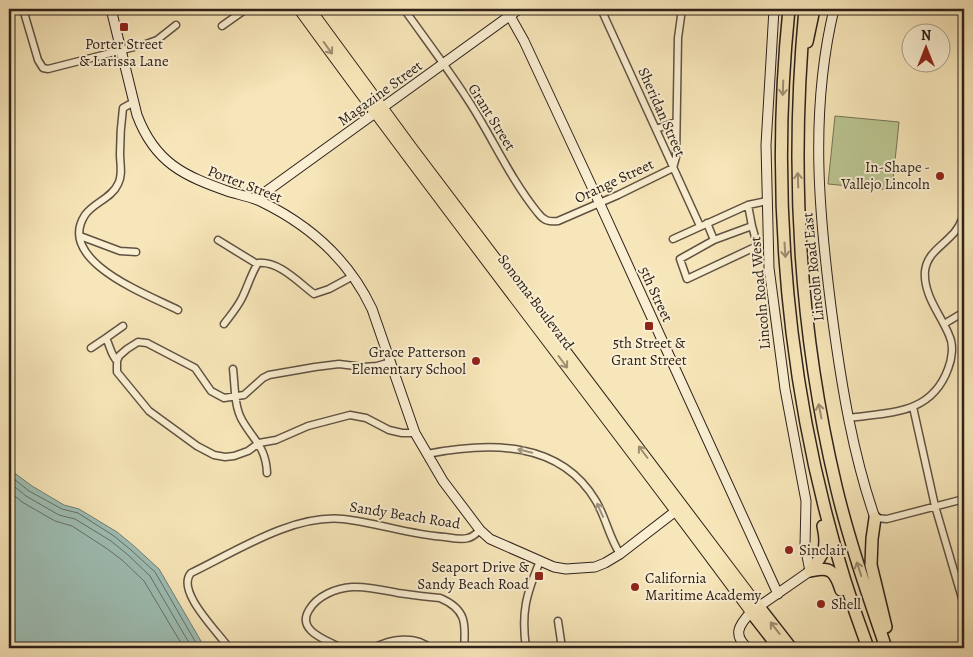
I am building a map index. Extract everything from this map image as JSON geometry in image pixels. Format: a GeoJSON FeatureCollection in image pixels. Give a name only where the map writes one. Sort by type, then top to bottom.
{"type":"FeatureCollection","features":[{"type":"Feature","properties":{"kind":"highway"},"geometry":{"type":"LineString","coordinates":[[788,9],[783,92],[782,196],[789,301],[795,353],[808,431],[825,508],[852,603],[868,648]]}},
{"type":"Feature","properties":{"kind":"highway"},"geometry":{"type":"LineString","coordinates":[[805,9],[800,60],[798,131],[799,220],[811,353],[835,485],[855,555],[886,648]]}},
{"type":"Feature","properties":{"kind":"highway"},"geometry":{"type":"LineString","coordinates":[[800,60],[809,36],[814,9]]}},
{"type":"Feature","properties":{"kind":"highway"},"geometry":{"type":"LineString","coordinates":[[808,431],[810,470],[826,542],[822,556],[810,571]]}},
{"type":"Feature","properties":{"kind":"highway"},"geometry":{"type":"LineString","coordinates":[[876,518],[872,539],[872,565],[891,648]]}},
{"type":"Feature","properties":{"kind":"highway"},"geometry":{"type":"LineString","coordinates":[[810,571],[824,568],[834,575],[849,617],[868,648]]}},
{"type":"Feature","properties":{"kind":"highway"},"geometry":{"type":"LineString","coordinates":[[755,610],[779,648]]}},
{"type":"Feature","properties":{"kind":"highway"},"geometry":{"type":"LineString","coordinates":[[755,610],[791,648]]}},
{"type":"Feature","properties":{"kind":"main road","name":"Sonoma Boulevard"},"geometry":{"type":"LineString","coordinates":[[299,9],[379,111],[755,610]]}},
{"type":"Feature","properties":{"kind":"main road","name":"Sonoma Boulevard"},"geometry":{"type":"LineString","coordinates":[[310,9],[379,111]]}},
{"type":"Feature","properties":{"kind":"street"},"geometry":{"type":"LineString","coordinates":[[23,9],[38,60],[43,68],[48,69],[157,40],[176,25]]}},
{"type":"Feature","properties":{"kind":"street","name":"Porter Street"},"geometry":{"type":"LineString","coordinates":[[111,9],[143,132],[152,145],[161,156],[179,170],[206,184],[260,201],[304,226],[337,254],[363,290],[372,309],[415,433],[443,481],[480,530]]}},
{"type":"Feature","properties":{"kind":"street"},"geometry":{"type":"LineString","coordinates":[[222,26],[246,9]]}},
{"type":"Feature","properties":{"kind":"street","name":"Grant Street"},"geometry":{"type":"LineString","coordinates":[[404,9],[470,102],[538,214],[551,222],[566,217]]}},
{"type":"Feature","properties":{"kind":"street","name":"Magazine Street"},"geometry":{"type":"LineString","coordinates":[[260,201],[267,191],[443,64],[508,12],[519,9]]}},
{"type":"Feature","properties":{"kind":"street","name":"Sheridan Street"},"geometry":{"type":"LineString","coordinates":[[601,9],[700,226]]}},
{"type":"Feature","properties":{"kind":"street"},"geometry":{"type":"LineString","coordinates":[[672,168],[676,157],[678,38],[682,9]]}},
{"type":"Feature","properties":{"kind":"street","name":"Lincoln Road West"},"geometry":{"type":"LineString","coordinates":[[774,9],[767,117],[769,268],[789,416],[806,501],[805,546],[810,571]]}},
{"type":"Feature","properties":{"kind":"street","name":"Lincoln Road East"},"geometry":{"type":"LineString","coordinates":[[834,9],[823,62],[820,88],[818,157],[825,266],[849,418],[868,497],[876,518]]}},
{"type":"Feature","properties":{"kind":"street","name":"5th Street"},"geometry":{"type":"LineString","coordinates":[[508,12],[525,44],[599,202],[778,594]]}},
{"type":"Feature","properties":{"kind":"street"},"geometry":{"type":"LineString","coordinates":[[134,102],[123,108],[119,184],[115,190],[84,216],[80,227],[80,236],[87,256],[98,267],[178,310]]}},
{"type":"Feature","properties":{"kind":"street"},"geometry":{"type":"LineString","coordinates":[[656,129],[676,122]]}},
{"type":"Feature","properties":{"kind":"street","name":"Orange Street"},"geometry":{"type":"LineString","coordinates":[[566,217],[672,168]]}},
{"type":"Feature","properties":{"kind":"street"},"geometry":{"type":"LineString","coordinates":[[673,239],[748,205],[768,201]]}},
{"type":"Feature","properties":{"kind":"street"},"geometry":{"type":"LineString","coordinates":[[748,205],[757,244],[755,247],[687,279],[680,259],[714,240],[752,226]]}},
{"type":"Feature","properties":{"kind":"street"},"geometry":{"type":"LineString","coordinates":[[849,418],[913,407],[927,400],[944,381],[952,355],[950,337],[928,293],[925,272],[931,255],[950,237],[961,223],[964,215]]}},
{"type":"Feature","properties":{"kind":"street"},"geometry":{"type":"LineString","coordinates":[[707,223],[714,240]]}},
{"type":"Feature","properties":{"kind":"street"},"geometry":{"type":"LineString","coordinates":[[80,236],[120,251],[136,252]]}},
{"type":"Feature","properties":{"kind":"street"},"geometry":{"type":"LineString","coordinates":[[218,240],[257,264]]}},
{"type":"Feature","properties":{"kind":"street"},"geometry":{"type":"LineString","coordinates":[[224,324],[241,300],[258,262],[267,262],[280,268],[314,294],[329,289],[354,276]]}},
{"type":"Feature","properties":{"kind":"street"},"geometry":{"type":"LineString","coordinates":[[944,324],[964,312]]}},
{"type":"Feature","properties":{"kind":"street"},"geometry":{"type":"LineString","coordinates":[[91,348],[122,326]]}},
{"type":"Feature","properties":{"kind":"street"},"geometry":{"type":"LineString","coordinates":[[106,338],[111,348],[112,357],[117,361]]}},
{"type":"Feature","properties":{"kind":"street"},"geometry":{"type":"LineString","coordinates":[[391,362],[363,367],[339,364],[315,366],[270,375],[263,378],[244,395],[224,398],[211,390],[194,368],[147,343],[138,342],[127,348],[119,356],[117,372],[149,411],[206,452],[225,457],[248,451],[259,443],[276,440],[308,426],[350,415],[366,418],[389,430],[415,433]]}},
{"type":"Feature","properties":{"kind":"street"},"geometry":{"type":"LineString","coordinates":[[233,369],[236,397],[242,419],[259,443],[266,461],[267,473]]}},
{"type":"Feature","properties":{"kind":"street"},"geometry":{"type":"LineString","coordinates":[[913,407],[935,506],[964,605]]}},
{"type":"Feature","properties":{"kind":"street"},"geometry":{"type":"LineString","coordinates":[[427,454],[458,449],[507,447],[552,459],[570,470],[592,495],[614,545],[620,554]]}},
{"type":"Feature","properties":{"kind":"street"},"geometry":{"type":"LineString","coordinates":[[876,518],[887,519],[964,499]]}},
{"type":"Feature","properties":{"kind":"street","name":"Sandy Beach Road"},"geometry":{"type":"LineString","coordinates":[[229,648],[220,634],[194,605],[187,584],[187,577],[191,573],[236,551],[295,526],[322,519],[335,518],[432,536],[460,539],[468,538],[480,530],[490,539],[500,544],[566,570],[595,567],[605,563],[620,554],[680,508]]}},
{"type":"Feature","properties":{"kind":"street"},"geometry":{"type":"LineString","coordinates":[[526,648],[523,626],[525,604],[528,589],[540,561]]}},
{"type":"Feature","properties":{"kind":"street"},"geometry":{"type":"LineString","coordinates":[[748,648],[741,642],[738,632],[743,620],[810,571]]}},
{"type":"Feature","properties":{"kind":"street"},"geometry":{"type":"LineString","coordinates":[[341,648],[328,640],[316,636],[309,629],[306,621],[308,612],[313,604],[336,590],[352,587],[440,598],[451,603],[458,608],[465,624],[464,648]]}},
{"type":"Feature","properties":{"kind":"street"},"geometry":{"type":"LineString","coordinates":[[558,621],[562,648]]}},
{"type":"Feature","properties":{"kind":"street"},"geometry":{"type":"LineString","coordinates":[[374,648],[389,641],[409,640],[419,642],[430,648]]}},
{"type":"Feature","properties":{"kind":"green space"},"geometry":{"type":"Polygon","coordinates":[[[835,116],[899,122],[892,190],[828,184],[835,116]]]}},
{"type":"Feature","properties":{"kind":"water"},"geometry":{"type":"Polygon","coordinates":[[[9,469],[32,486],[64,505],[79,509],[117,532],[134,546],[159,569],[205,648],[9,648],[9,469]]]}},
{"type":"Feature","properties":{"kind":"place","name":"Porter Street & Larissa Lane"},"geometry":{"type":"Point","coordinates":[124,27]}},
{"type":"Feature","properties":{"kind":"place","name":"In-Shape - Vallejo Lincoln"},"geometry":{"type":"Point","coordinates":[940,176]}},
{"type":"Feature","properties":{"kind":"place","name":"5th Street & Grant Street"},"geometry":{"type":"Point","coordinates":[649,326]}},
{"type":"Feature","properties":{"kind":"place","name":"Grace Patterson Elementary School"},"geometry":{"type":"Point","coordinates":[476,361]}},
{"type":"Feature","properties":{"kind":"place","name":"Sinclair"},"geometry":{"type":"Point","coordinates":[789,550]}},
{"type":"Feature","properties":{"kind":"place","name":"Seaport Drive & Sandy Beach Road"},"geometry":{"type":"Point","coordinates":[539,576]}},
{"type":"Feature","properties":{"kind":"place","name":"California Maritime Academy"},"geometry":{"type":"Point","coordinates":[635,587]}},
{"type":"Feature","properties":{"kind":"place","name":"Shell"},"geometry":{"type":"Point","coordinates":[821,604]}}]}
